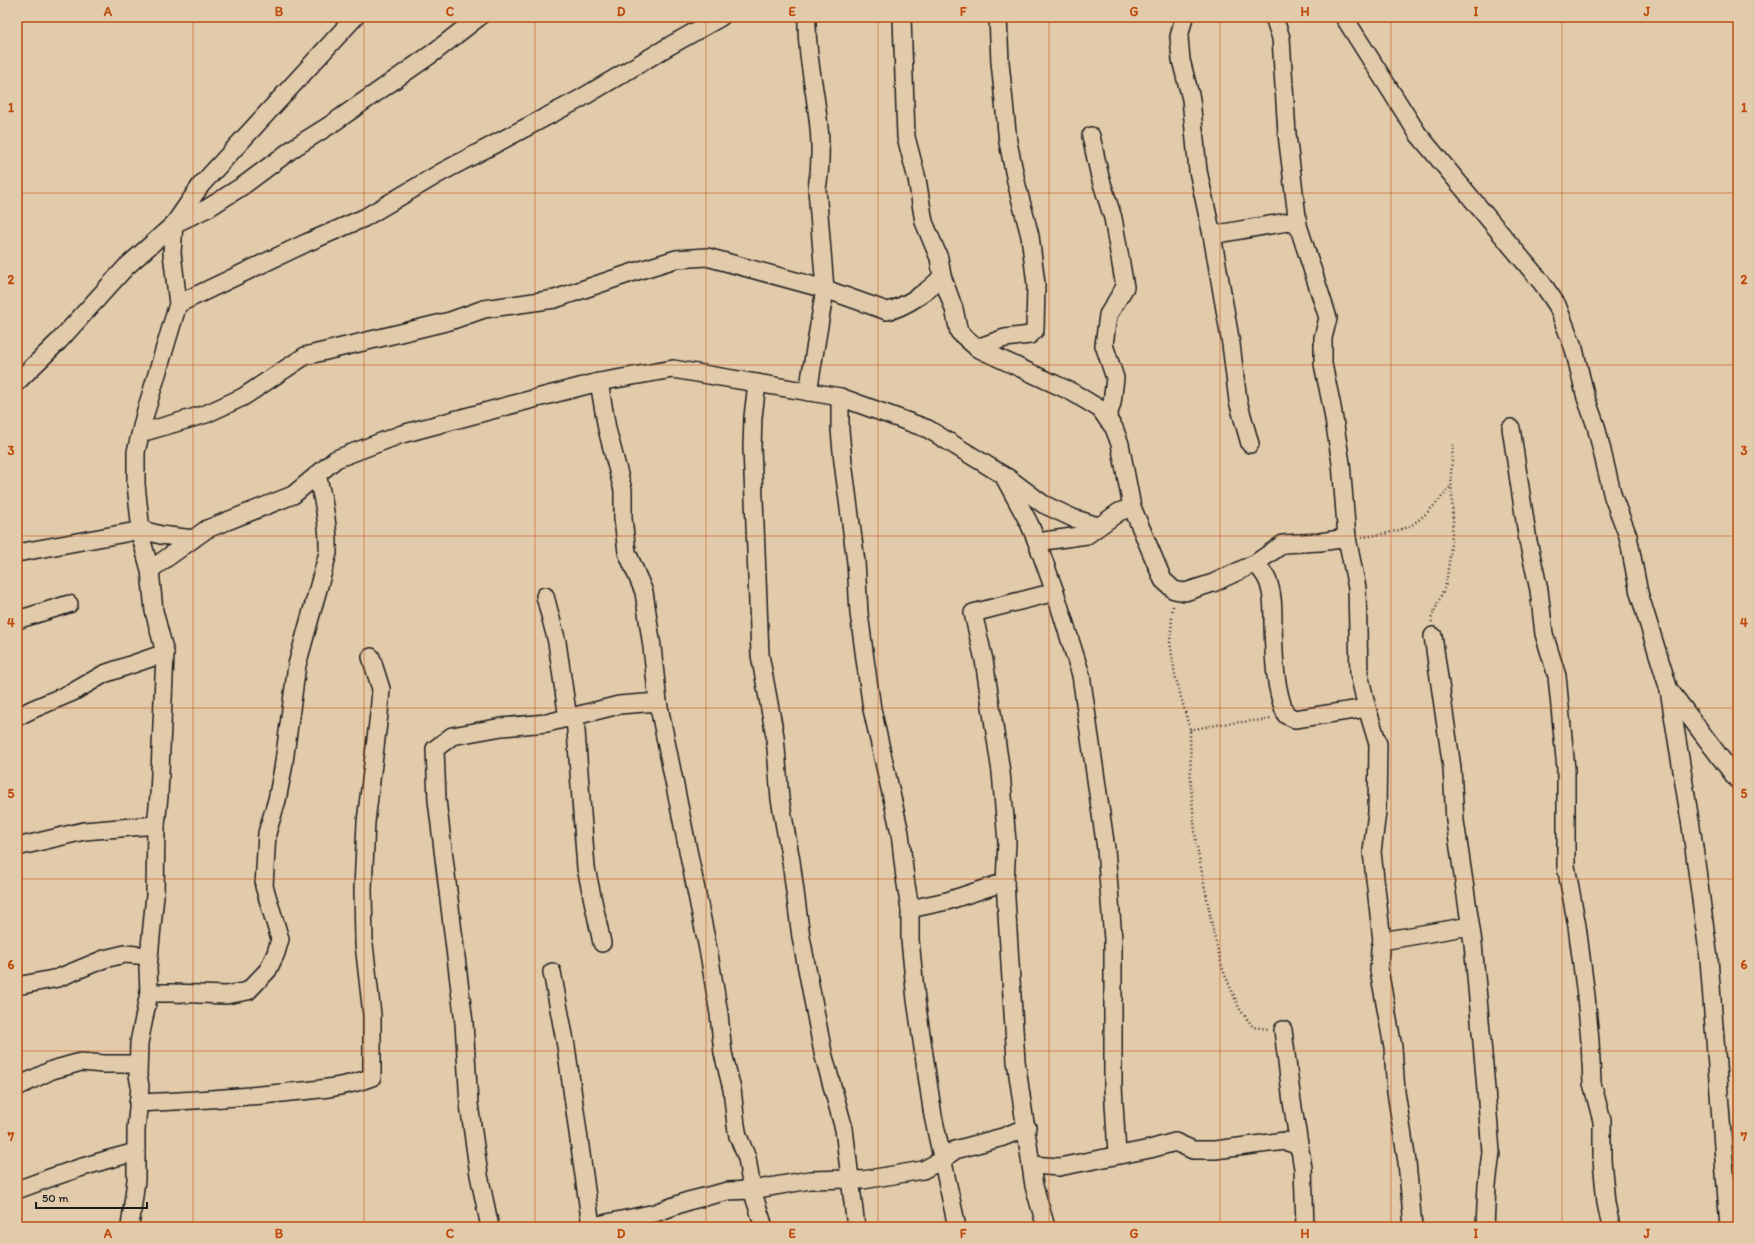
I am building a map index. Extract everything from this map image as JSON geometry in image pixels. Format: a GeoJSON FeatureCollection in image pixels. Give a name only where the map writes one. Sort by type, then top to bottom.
{"type":"FeatureCollection","features":[{"type":"Feature","properties":{"kind":"street"},"geometry":{"type":"LineString","coordinates":[[17,382],[59,341],[126,267],[174,224],[201,185],[354,17]]}},
{"type":"Feature","properties":{"kind":"street"},"geometry":{"type":"LineString","coordinates":[[174,224],[208,208],[244,186],[295,147],[330,125],[433,53],[478,17]]}},
{"type":"Feature","properties":{"kind":"street"},"geometry":{"type":"LineString","coordinates":[[178,304],[306,243],[364,218],[440,173],[578,100],[721,17]]}},
{"type":"Feature","properties":{"kind":"street"},"geometry":{"type":"LineString","coordinates":[[806,17],[806,38],[819,120],[820,173],[817,189],[825,289],[808,392]]}},
{"type":"Feature","properties":{"kind":"street"},"geometry":{"type":"LineString","coordinates":[[902,17],[906,137],[917,179],[924,222],[939,258],[942,276],[954,309],[959,332],[977,348],[1072,392],[1100,409],[1114,428],[1120,444],[1132,507],[1163,580],[1174,590],[1185,592],[1213,583],[1256,564],[1283,544],[1320,542],[1346,538]]}},
{"type":"Feature","properties":{"kind":"street"},"geometry":{"type":"LineString","coordinates":[[977,348],[1004,338],[1030,335],[1035,330],[1036,284],[1030,236],[1017,186],[1008,142],[1000,62],[998,17]]}},
{"type":"Feature","properties":{"kind":"street"},"geometry":{"type":"LineString","coordinates":[[1184,17],[1179,37],[1181,60],[1191,99],[1198,171],[1212,235],[1231,344],[1238,401],[1250,444]]}},
{"type":"Feature","properties":{"kind":"street"},"geometry":{"type":"LineString","coordinates":[[1344,17],[1418,134],[1498,232],[1533,271],[1557,305],[1574,350],[1586,398],[1596,426],[1613,497],[1628,536],[1639,593],[1669,690],[1692,833],[1709,959],[1728,1227]]}},
{"type":"Feature","properties":{"kind":"street"},"geometry":{"type":"LineString","coordinates":[[1275,20],[1280,38],[1287,134],[1298,225],[1328,318],[1323,338],[1323,364],[1341,463],[1346,538],[1357,588],[1359,674],[1378,744],[1377,812],[1372,852],[1382,941],[1380,948],[1380,970],[1393,1047],[1396,1092],[1407,1162],[1413,1227]]}},
{"type":"Feature","properties":{"kind":"street"},"geometry":{"type":"LineString","coordinates":[[1091,136],[1100,177],[1113,218],[1125,287],[1108,315],[1104,345],[1115,378],[1112,404],[1107,419]]}},
{"type":"Feature","properties":{"kind":"street"},"geometry":{"type":"LineString","coordinates":[[1212,235],[1287,222],[1298,225]]}},
{"type":"Feature","properties":{"kind":"street"},"geometry":{"type":"LineString","coordinates":[[130,1227],[136,1180],[138,1102],[140,1086],[138,1075],[139,1043],[149,993],[149,956],[155,895],[156,825],[159,796],[165,652],[154,611],[150,570],[142,541],[136,476],[136,452],[140,432],[178,304],[172,253],[174,224]]}},
{"type":"Feature","properties":{"kind":"street"},"geometry":{"type":"LineString","coordinates":[[140,432],[206,414],[243,397],[305,356],[450,321],[484,309],[555,299],[676,259],[707,257],[825,289],[887,311],[895,310],[907,304],[935,285],[942,276]]}},
{"type":"Feature","properties":{"kind":"street"},"geometry":{"type":"LineString","coordinates":[[150,570],[207,529],[293,495],[336,459],[402,434],[599,382],[673,369],[840,397],[928,429],[1003,475],[1043,504],[1073,518],[1098,526]]}},
{"type":"Feature","properties":{"kind":"street"},"geometry":{"type":"LineString","coordinates":[[599,382],[607,429],[623,490],[623,519],[628,552],[644,592],[658,702],[709,954],[719,1014],[722,1053],[732,1089],[738,1136],[747,1158],[752,1190],[764,1227]]}},
{"type":"Feature","properties":{"kind":"street"},"geometry":{"type":"LineString","coordinates":[[758,383],[753,417],[752,447],[760,655],[775,736],[780,799],[791,861],[802,944],[823,1053],[844,1129],[856,1227]]}},
{"type":"Feature","properties":{"kind":"street"},"geometry":{"type":"LineString","coordinates":[[840,397],[840,430],[843,462],[856,562],[859,613],[872,709],[900,833],[904,878],[910,909],[910,940],[916,1000],[933,1116],[958,1227]]}},
{"type":"Feature","properties":{"kind":"street"},"geometry":{"type":"LineString","coordinates":[[1511,428],[1528,542],[1539,590],[1544,634],[1557,676],[1566,769],[1566,866],[1577,926],[1586,996],[1592,1083],[1602,1121],[1602,1160],[1606,1203],[1612,1227]]}},
{"type":"Feature","properties":{"kind":"street"},"geometry":{"type":"LineString","coordinates":[[149,993],[226,995],[248,991],[268,970],[276,953],[280,938],[264,886],[267,833],[277,800],[283,769],[285,742],[297,666],[328,553],[325,506],[317,475]]}},
{"type":"Feature","properties":{"kind":"street"},"geometry":{"type":"LineString","coordinates":[[1003,475],[1029,523],[1037,542],[1055,592],[1081,675],[1106,849],[1113,940],[1113,1086],[1117,1154]]}},
{"type":"Feature","properties":{"kind":"street"},"geometry":{"type":"LineString","coordinates":[[1029,523],[1043,504]]}},
{"type":"Feature","properties":{"kind":"street"},"geometry":{"type":"LineString","coordinates":[[1037,542],[1087,535],[1119,512],[1132,507]]}},
{"type":"Feature","properties":{"kind":"street"},"geometry":{"type":"LineString","coordinates":[[17,553],[142,530],[162,535],[193,539]]}},
{"type":"Feature","properties":{"kind":"street"},"geometry":{"type":"LineString","coordinates":[[1256,564],[1267,578],[1272,602],[1278,685],[1280,701],[1286,715],[1295,718],[1367,708]]}},
{"type":"Feature","properties":{"kind":"street"},"geometry":{"type":"LineString","coordinates":[[1046,1227],[1034,1186],[1027,1127],[1016,1061],[1005,882],[1007,842],[1001,772],[984,660],[973,613],[1055,592]]}},
{"type":"Feature","properties":{"kind":"street"},"geometry":{"type":"LineString","coordinates":[[545,596],[572,718],[586,868],[602,943]]}},
{"type":"Feature","properties":{"kind":"street"},"geometry":{"type":"LineString","coordinates":[[17,620],[69,604]]}},
{"type":"Feature","properties":{"kind":"street"},"geometry":{"type":"LineString","coordinates":[[1433,636],[1452,768],[1455,821],[1470,926],[1491,1152],[1487,1185],[1485,1227]]}},
{"type":"Feature","properties":{"kind":"street"},"geometry":{"type":"LineString","coordinates":[[17,718],[73,692],[104,674],[165,652]]}},
{"type":"Feature","properties":{"kind":"street"},"geometry":{"type":"LineString","coordinates":[[138,1102],[183,1101],[313,1090],[363,1081],[372,1077],[372,1015],[364,944],[363,889],[366,822],[381,689],[371,656]]}},
{"type":"Feature","properties":{"kind":"street"},"geometry":{"type":"LineString","coordinates":[[1669,690],[1738,781]]}},
{"type":"Feature","properties":{"kind":"street"},"geometry":{"type":"LineString","coordinates":[[490,1227],[479,1176],[469,1104],[464,1023],[439,822],[435,749],[452,736],[502,727],[546,723],[572,718],[619,705],[658,702]]}},
{"type":"Feature","properties":{"kind":"street"},"geometry":{"type":"LineString","coordinates":[[17,847],[84,832],[156,825]]}},
{"type":"Feature","properties":{"kind":"street"},"geometry":{"type":"LineString","coordinates":[[910,909],[947,901],[1005,882]]}},
{"type":"Feature","properties":{"kind":"street"},"geometry":{"type":"LineString","coordinates":[[1382,941],[1470,926]]}},
{"type":"Feature","properties":{"kind":"street"},"geometry":{"type":"LineString","coordinates":[[17,986],[58,978],[104,959],[125,954],[149,956]]}},
{"type":"Feature","properties":{"kind":"street"},"geometry":{"type":"LineString","coordinates":[[552,972],[566,1046],[589,1227],[657,1220],[688,1202],[728,1191],[752,1190],[810,1180],[863,1180],[923,1170],[942,1160],[955,1150],[1003,1137],[1027,1127]]}},
{"type":"Feature","properties":{"kind":"street"},"geometry":{"type":"LineString","coordinates":[[1283,1030],[1292,1102],[1303,1168],[1305,1227]]}},
{"type":"Feature","properties":{"kind":"street"},"geometry":{"type":"LineString","coordinates":[[17,1087],[52,1070],[82,1062],[138,1064]]}},
{"type":"Feature","properties":{"kind":"street"},"geometry":{"type":"LineString","coordinates":[[1032,1165],[1059,1167],[1117,1154],[1150,1149],[1175,1142],[1194,1150],[1215,1150],[1285,1141],[1299,1146]]}},
{"type":"Feature","properties":{"kind":"street"},"geometry":{"type":"LineString","coordinates":[[17,1190],[97,1162],[136,1152]]}},
{"type":"Feature","properties":{"kind":"path"},"geometry":{"type":"LineString","coordinates":[[1433,636],[1431,619],[1446,584],[1450,555],[1453,521],[1451,486],[1453,444]]}},
{"type":"Feature","properties":{"kind":"path"},"geometry":{"type":"LineString","coordinates":[[1346,538],[1387,533],[1412,525],[1434,506],[1451,486]]}},
{"type":"Feature","properties":{"kind":"path"},"geometry":{"type":"LineString","coordinates":[[1174,590],[1170,642],[1175,675],[1190,730],[1191,789],[1196,842],[1214,935],[1223,970],[1239,1008],[1253,1027],[1283,1030]]}},
{"type":"Feature","properties":{"kind":"path"},"geometry":{"type":"LineString","coordinates":[[1190,730],[1221,724],[1269,720],[1286,715]]}}]}
